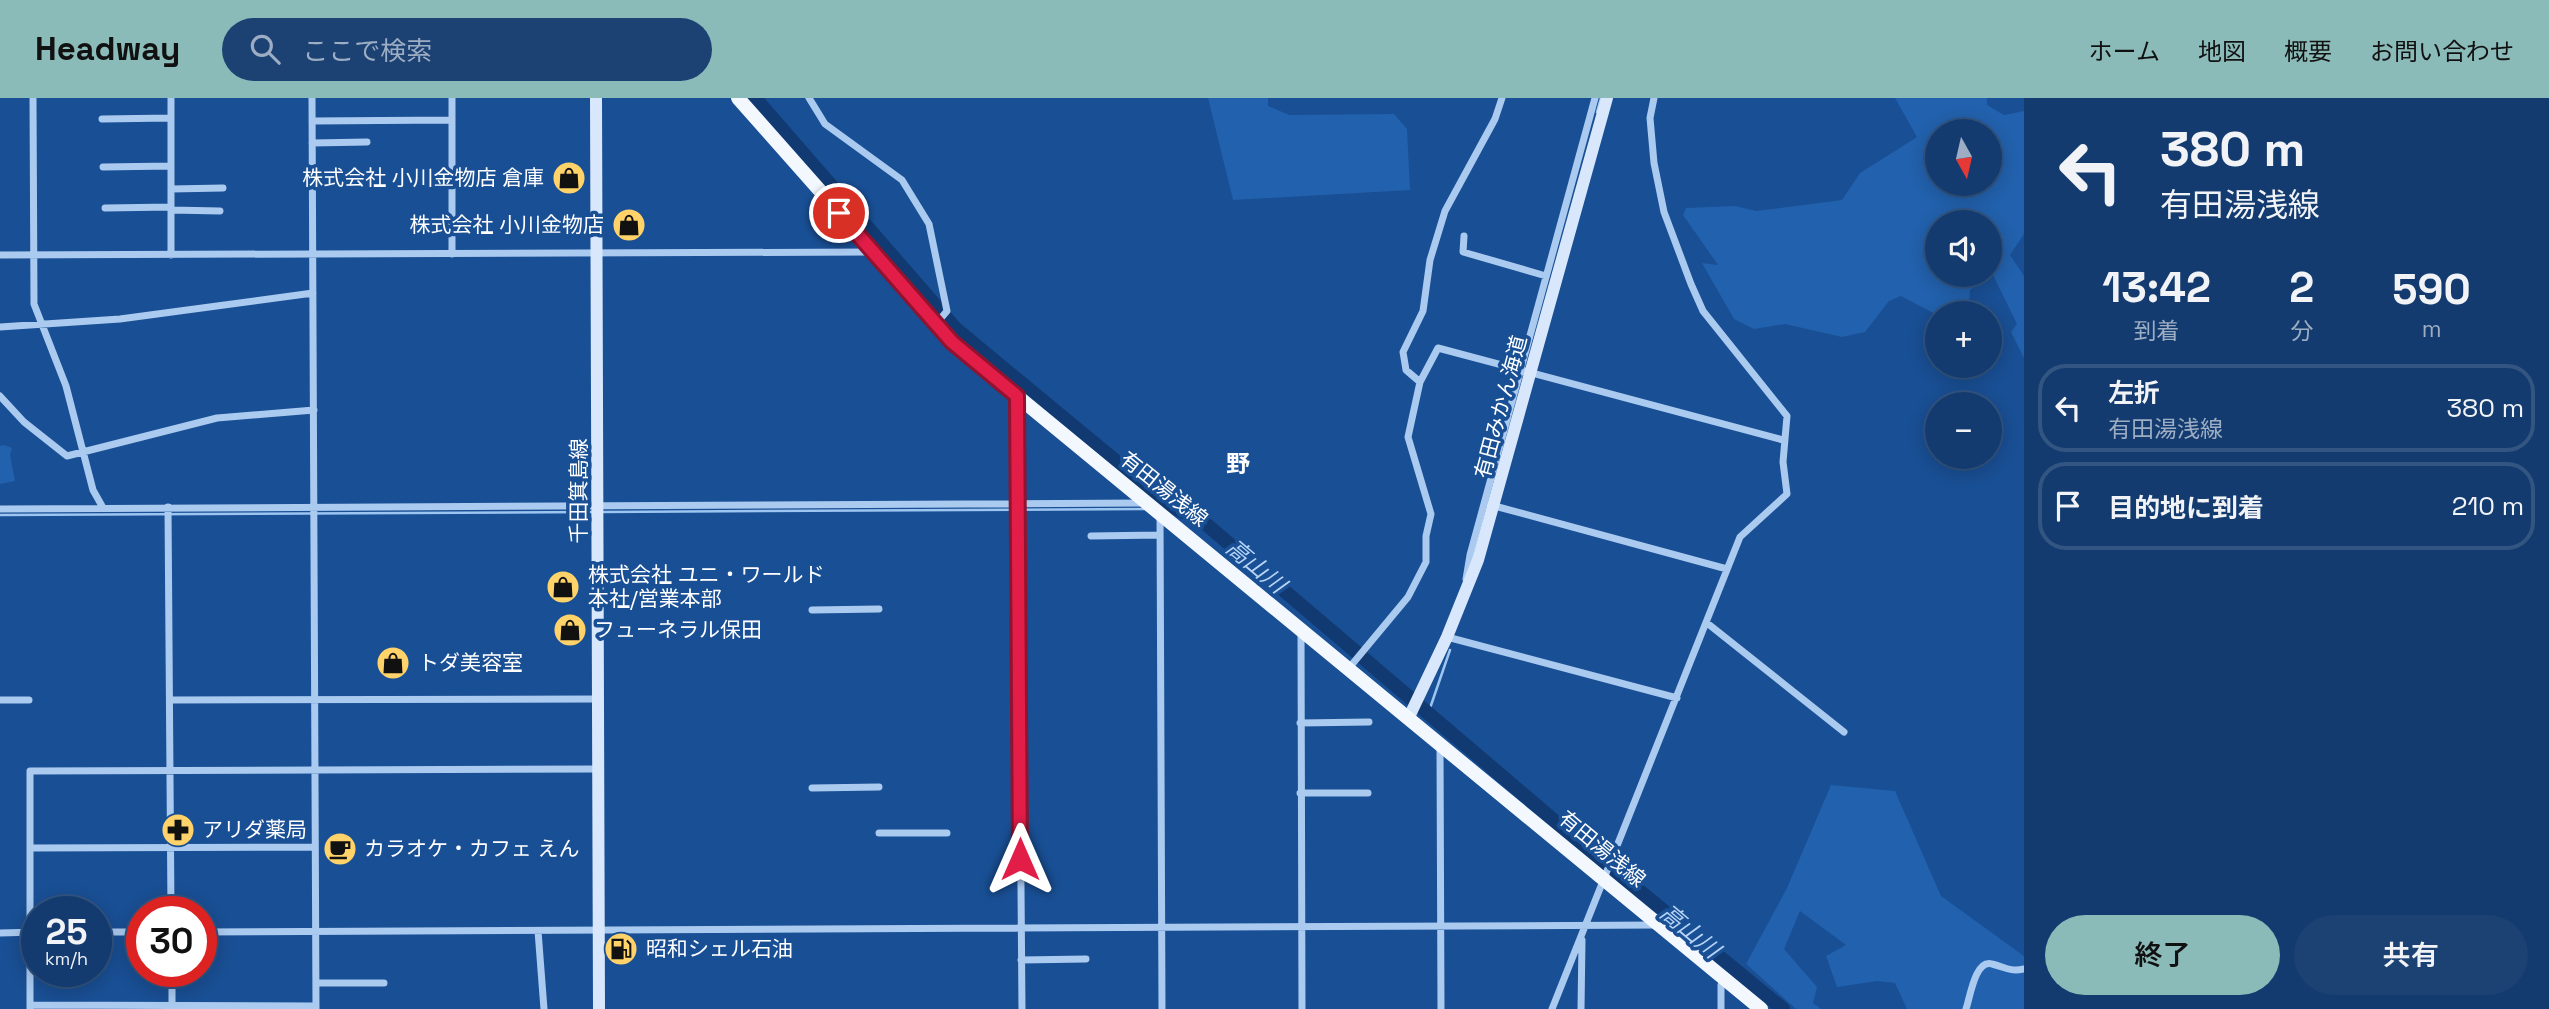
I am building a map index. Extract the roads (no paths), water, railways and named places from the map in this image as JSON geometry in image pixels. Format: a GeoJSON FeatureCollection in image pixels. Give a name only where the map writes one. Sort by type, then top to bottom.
{"type":"FeatureCollection","features":[{"type":"Feature","properties":{"kind":"main road","name":"千田箕島線"},"geometry":{"type":"LineString","coordinates":[[596,98],[599,1009]]}},
{"type":"Feature","properties":{"kind":"main road","name":"有田湯浅線"},"geometry":{"type":"LineString","coordinates":[[738,98],[935,324],[960,349],[1349,668],[1410,714],[1440,743],[1605,874],[1659,925],[1760,1009]]}},
{"type":"Feature","properties":{"kind":"main road","name":"有田みかん海道"},"geometry":{"type":"LineString","coordinates":[[1410,714],[1462,601],[1525,370],[1607,98]]}},
{"type":"Feature","properties":{"kind":"street"},"geometry":{"type":"LineString","coordinates":[[33,98],[33,297],[66,386],[85,452],[94,496],[103,507]]}},
{"type":"Feature","properties":{"kind":"street"},"geometry":{"type":"LineString","coordinates":[[171,98],[172,255]]}},
{"type":"Feature","properties":{"kind":"street"},"geometry":{"type":"LineString","coordinates":[[31,987],[30,1007],[316,1007],[312,98]]}},
{"type":"Feature","properties":{"kind":"street"},"geometry":{"type":"LineString","coordinates":[[452,98],[452,254]]}},
{"type":"Feature","properties":{"kind":"street"},"geometry":{"type":"LineString","coordinates":[[808,98],[825,124],[902,180],[927,219],[947,311],[935,324]]}},
{"type":"Feature","properties":{"kind":"street"},"geometry":{"type":"LineString","coordinates":[[1420,382],[1406,370],[1403,352],[1423,311],[1430,260],[1445,211],[1495,119],[1502,98]]}},
{"type":"Feature","properties":{"kind":"street"},"geometry":{"type":"LineString","coordinates":[[1525,370],[1546,276],[1595,98]]}},
{"type":"Feature","properties":{"kind":"street"},"geometry":{"type":"LineString","coordinates":[[1552,1009],[1741,537],[1787,494],[1783,440],[1787,416],[1703,311],[1664,212],[1654,163],[1650,118],[1654,98]]}},
{"type":"Feature","properties":{"kind":"street"},"geometry":{"type":"LineString","coordinates":[[102,119],[171,118]]}},
{"type":"Feature","properties":{"kind":"street"},"geometry":{"type":"LineString","coordinates":[[312,121],[452,120]]}},
{"type":"Feature","properties":{"kind":"street"},"geometry":{"type":"LineString","coordinates":[[312,143],[367,142]]}},
{"type":"Feature","properties":{"kind":"street"},"geometry":{"type":"LineString","coordinates":[[103,167],[171,166]]}},
{"type":"Feature","properties":{"kind":"street"},"geometry":{"type":"LineString","coordinates":[[171,189],[223,188]]}},
{"type":"Feature","properties":{"kind":"street"},"geometry":{"type":"LineString","coordinates":[[105,208],[220,211]]}},
{"type":"Feature","properties":{"kind":"street"},"geometry":{"type":"LineString","coordinates":[[1464,236],[1463,252],[1546,276]]}},
{"type":"Feature","properties":{"kind":"street"},"geometry":{"type":"LineString","coordinates":[[0,255],[872,252]]}},
{"type":"Feature","properties":{"kind":"street"},"geometry":{"type":"LineString","coordinates":[[0,327],[120,319],[313,293]]}},
{"type":"Feature","properties":{"kind":"street"},"geometry":{"type":"LineString","coordinates":[[1349,668],[1408,597],[1426,562],[1426,536],[1431,514],[1408,437],[1420,382],[1438,348],[1783,440]]}},
{"type":"Feature","properties":{"kind":"street"},"geometry":{"type":"LineString","coordinates":[[0,396],[24,422],[67,456],[218,418],[314,410]]}},
{"type":"Feature","properties":{"kind":"street"},"geometry":{"type":"LineString","coordinates":[[1017,396],[1022,1009]]}},
{"type":"Feature","properties":{"kind":"street"},"geometry":{"type":"LineString","coordinates":[[0,509],[168,507],[598,512],[1019,505],[1154,508],[1160,535],[1162,1009]]}},
{"type":"Feature","properties":{"kind":"street"},"geometry":{"type":"LineString","coordinates":[[1488,505],[1727,569]]}},
{"type":"Feature","properties":{"kind":"street"},"geometry":{"type":"LineString","coordinates":[[168,507],[171,896]]}},
{"type":"Feature","properties":{"kind":"street"},"geometry":{"type":"LineString","coordinates":[[1091,536],[1160,535]]}},
{"type":"Feature","properties":{"kind":"street"},"geometry":{"type":"LineString","coordinates":[[812,610],[879,609]]}},
{"type":"Feature","properties":{"kind":"street"},"geometry":{"type":"LineString","coordinates":[[1707,624],[1844,732]]}},
{"type":"Feature","properties":{"kind":"street"},"geometry":{"type":"LineString","coordinates":[[1301,629],[1302,1009]]}},
{"type":"Feature","properties":{"kind":"street"},"geometry":{"type":"LineString","coordinates":[[1447,637],[1677,698]]}},
{"type":"Feature","properties":{"kind":"street"},"geometry":{"type":"LineString","coordinates":[[171,700],[598,699]]}},
{"type":"Feature","properties":{"kind":"street"},"geometry":{"type":"LineString","coordinates":[[0,700],[29,700]]}},
{"type":"Feature","properties":{"kind":"street"},"geometry":{"type":"LineString","coordinates":[[1300,723],[1369,722]]}},
{"type":"Feature","properties":{"kind":"street"},"geometry":{"type":"LineString","coordinates":[[1440,743],[1441,1009]]}},
{"type":"Feature","properties":{"kind":"street"},"geometry":{"type":"LineString","coordinates":[[32,896],[30,771],[599,769]]}},
{"type":"Feature","properties":{"kind":"street"},"geometry":{"type":"LineString","coordinates":[[812,788],[879,787]]}},
{"type":"Feature","properties":{"kind":"street"},"geometry":{"type":"LineString","coordinates":[[1300,793],[1368,793]]}},
{"type":"Feature","properties":{"kind":"street"},"geometry":{"type":"LineString","coordinates":[[879,833],[947,833]]}},
{"type":"Feature","properties":{"kind":"street"},"geometry":{"type":"LineString","coordinates":[[30,848],[315,848]]}},
{"type":"Feature","properties":{"kind":"street"},"geometry":{"type":"LineString","coordinates":[[217,932],[1161,928],[1583,931],[1659,925]]}},
{"type":"Feature","properties":{"kind":"street"},"geometry":{"type":"LineString","coordinates":[[538,931],[544,1009]]}},
{"type":"Feature","properties":{"kind":"street"},"geometry":{"type":"LineString","coordinates":[[1581,1009],[1583,931]]}},
{"type":"Feature","properties":{"kind":"street"},"geometry":{"type":"LineString","coordinates":[[0,933],[21,932]]}},
{"type":"Feature","properties":{"kind":"street"},"geometry":{"type":"LineString","coordinates":[[1021,960],[1086,959]]}},
{"type":"Feature","properties":{"kind":"street"},"geometry":{"type":"LineString","coordinates":[[1966,1009],[1983,965],[1990,963],[2012,971],[2024,969]]}},
{"type":"Feature","properties":{"kind":"street"},"geometry":{"type":"LineString","coordinates":[[1721,1009],[1721,985],[1725,979]]}},
{"type":"Feature","properties":{"kind":"street"},"geometry":{"type":"LineString","coordinates":[[317,983],[384,983]]}},
{"type":"Feature","properties":{"kind":"street"},"geometry":{"type":"LineString","coordinates":[[172,987],[172,1008]]}},
{"type":"Feature","properties":{"kind":"waterway","name":"高山川"},"geometry":{"type":"LineString","coordinates":[[755,98],[956,329],[1170,506],[1200,519],[1557,823],[1783,1009]]}},
{"type":"Feature","properties":{"kind":"waterway"},"geometry":{"type":"LineString","coordinates":[[1597,112],[1601,98]]}},
{"type":"Feature","properties":{"kind":"waterway","name":"高山川"},"geometry":{"type":"LineString","coordinates":[[1164,507],[1170,506]]}},
{"type":"Feature","properties":{"kind":"waterway"},"geometry":{"type":"LineString","coordinates":[[602,512],[1145,509]]}},
{"type":"Feature","properties":{"kind":"waterway"},"geometry":{"type":"LineString","coordinates":[[0,515],[592,512]]}},
{"type":"Feature","properties":{"kind":"waterway"},"geometry":{"type":"LineString","coordinates":[[1428,714],[1450,650]]}},
{"type":"Feature","properties":{"kind":"place","name":"株式会社 小川金物店 倉庫"},"geometry":{"type":"Point","coordinates":[569,178]}},
{"type":"Feature","properties":{"kind":"place","name":"株式会社 小川金物店"},"geometry":{"type":"Point","coordinates":[629,225]}},
{"type":"Feature","properties":{"kind":"place","name":"株式会社 ユニ・ワールド 本社/営業本部"},"geometry":{"type":"Point","coordinates":[563,587]}},
{"type":"Feature","properties":{"kind":"place","name":"フューネラル保田"},"geometry":{"type":"Point","coordinates":[570,630]}},
{"type":"Feature","properties":{"kind":"place","name":"トダ美容室"},"geometry":{"type":"Point","coordinates":[393,663]}},
{"type":"Feature","properties":{"kind":"place","name":"アリダ薬局"},"geometry":{"type":"Point","coordinates":[178,830]}},
{"type":"Feature","properties":{"kind":"place","name":"カラオケ・カフェ えん"},"geometry":{"type":"Point","coordinates":[340,849]}},
{"type":"Feature","properties":{"kind":"place","name":"昭和シェル石油"},"geometry":{"type":"Point","coordinates":[621,949]}},
{"type":"Feature","properties":{"kind":"district","name":"野"},"geometry":{"type":"Point","coordinates":[1238,464]}}]}
